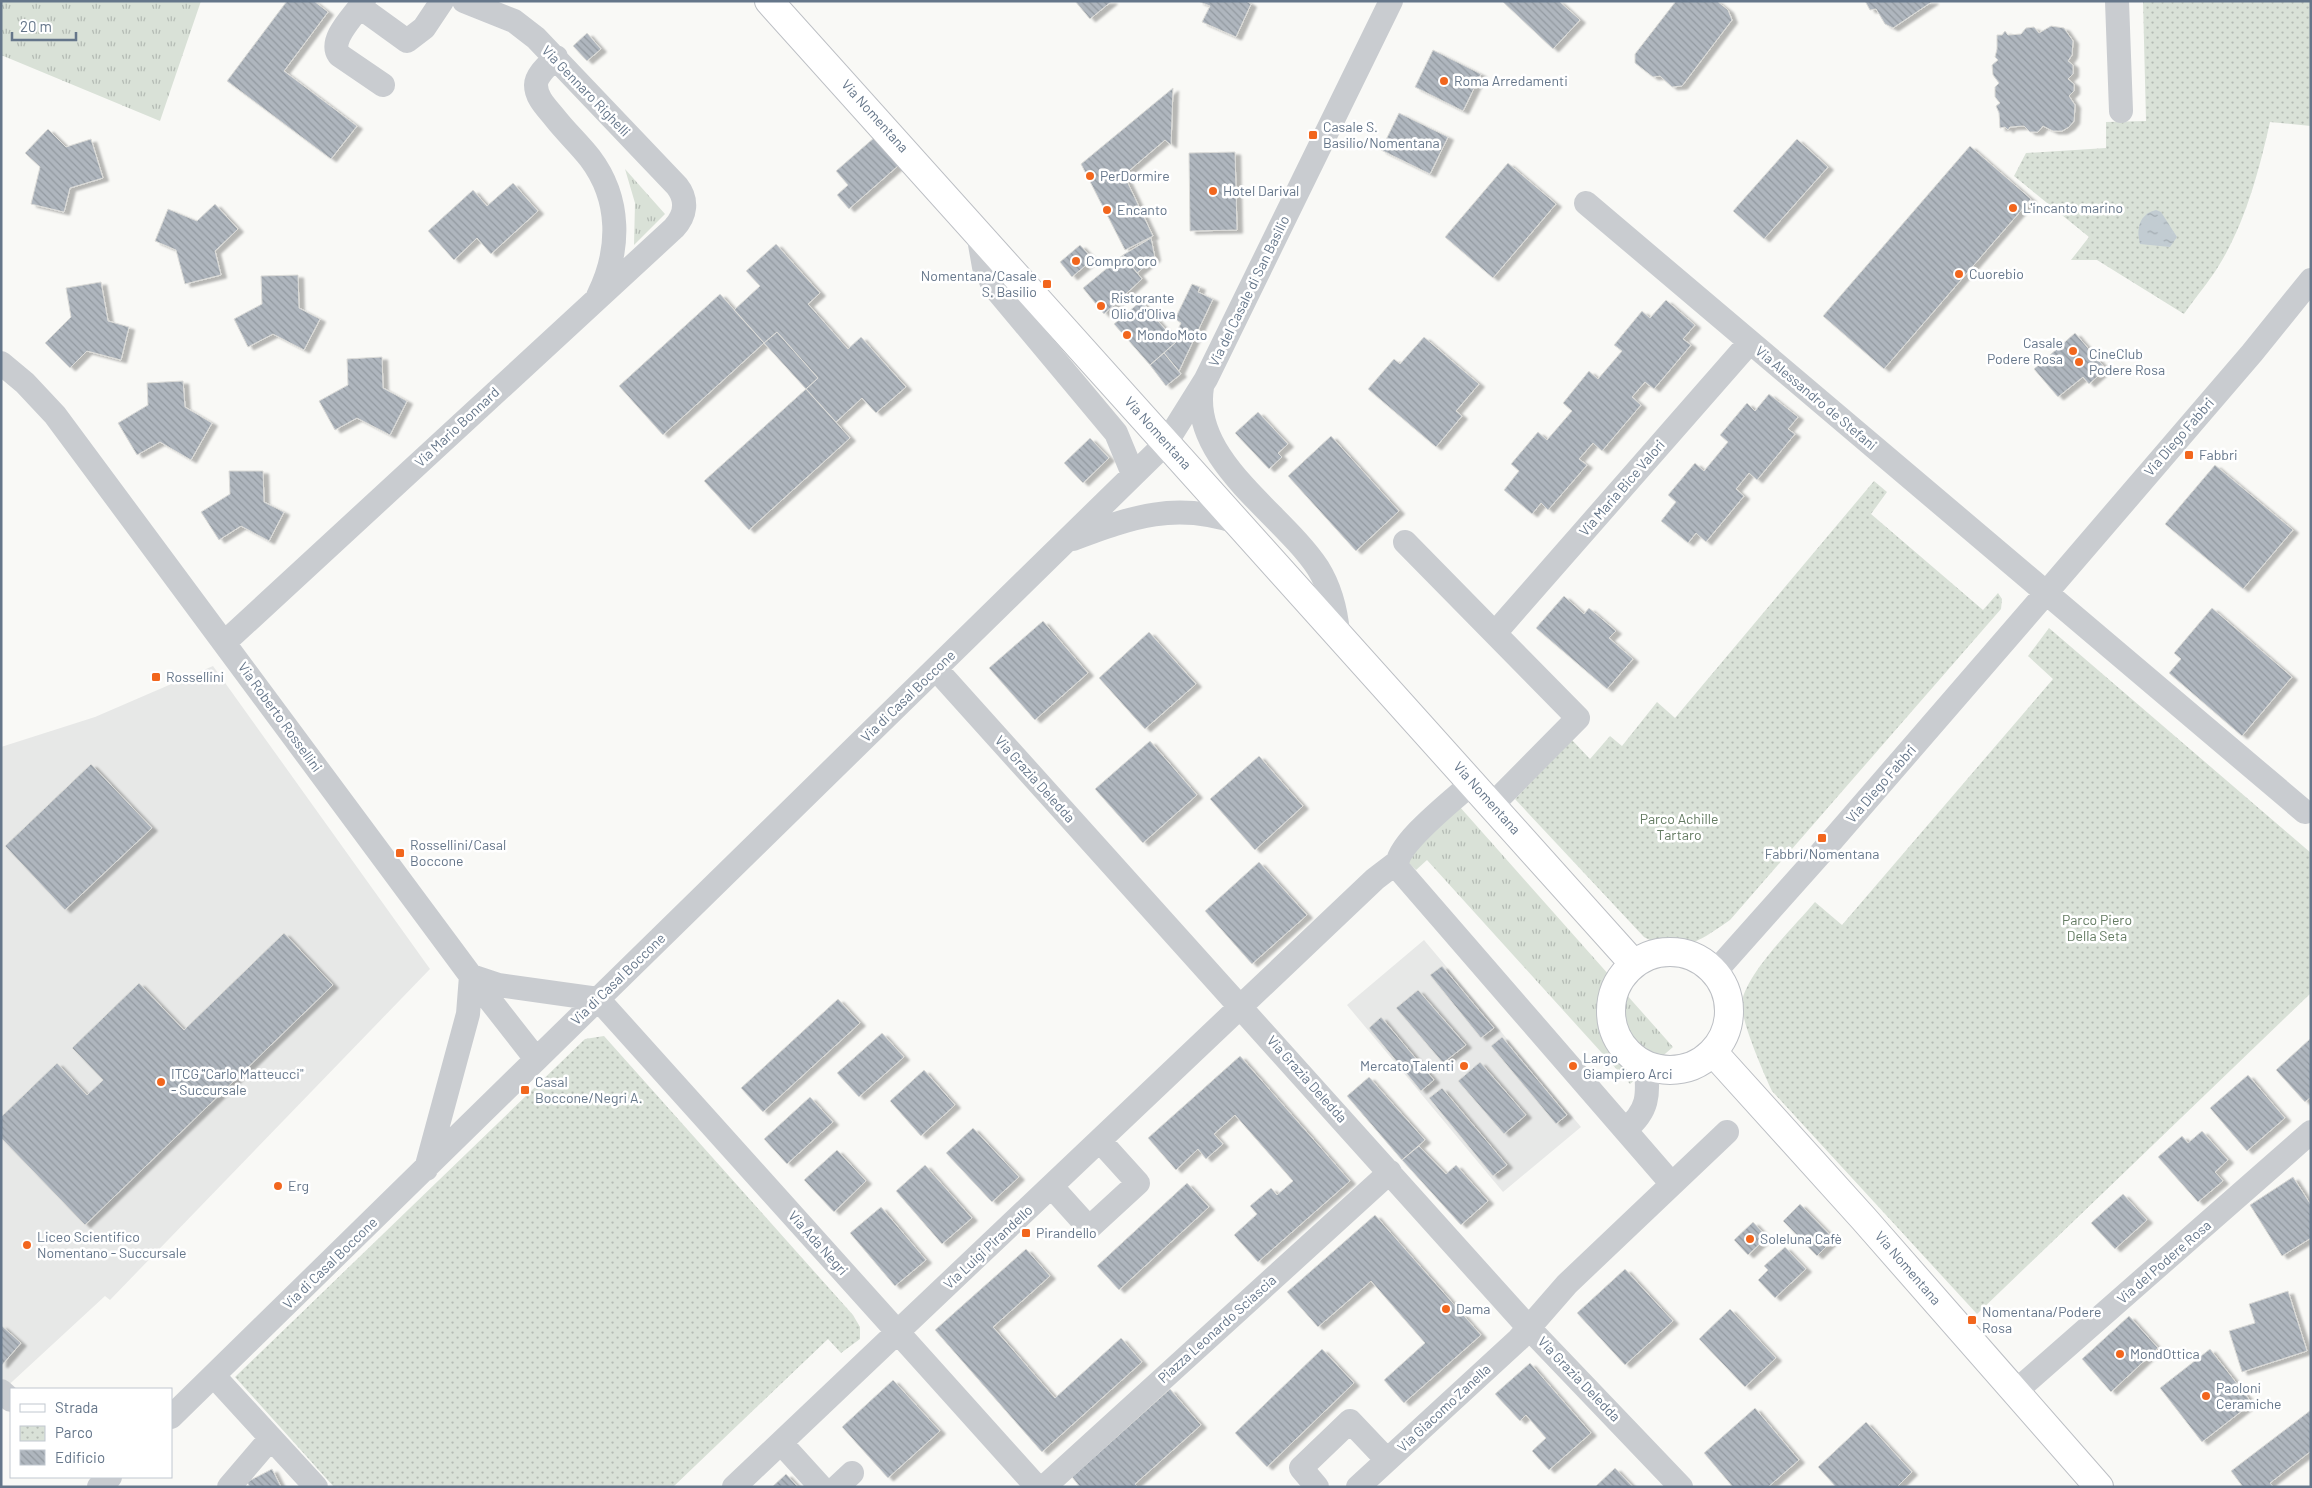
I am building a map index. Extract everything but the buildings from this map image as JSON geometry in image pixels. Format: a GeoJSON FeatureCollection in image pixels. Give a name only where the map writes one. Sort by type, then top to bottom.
{"type":"FeatureCollection","features":[{"type":"Feature","properties":{"kind":"main road","name":"Via Nomentana"},"geometry":{"type":"LineString","coordinates":[[769,1],[1493,804],[1634,964]]}},
{"type":"Feature","properties":{"kind":"main road"},"geometry":{"type":"LineString","coordinates":[[1681,953],[1694,957],[1715,972],[1724,987],[1729,1015],[1726,1029],[1713,1052],[1700,1062],[1687,1068],[1659,1069],[1646,1065],[1633,1057],[1616,1035],[1612,1022],[1614,993],[1620,980],[1634,964],[1652,955],[1681,953]]}},
{"type":"Feature","properties":{"kind":"main road","name":"Via Nomentana"},"geometry":{"type":"LineString","coordinates":[[1713,1052],[2016,1391],[2096,1486]]}},
{"type":"Feature","properties":{"kind":"street"},"geometry":{"type":"LineString","coordinates":[[383,86],[339,55],[336,51],[336,40],[362,4],[407,41],[424,28],[442,1]]}},
{"type":"Feature","properties":{"kind":"street","name":"Via Gennaro Righelli"},"geometry":{"type":"LineString","coordinates":[[464,1],[521,25],[556,57],[677,186],[685,207]]}},
{"type":"Feature","properties":{"kind":"street","name":"Via del Casale di San Basilio"},"geometry":{"type":"LineString","coordinates":[[1166,443],[1202,387],[1391,1]]}},
{"type":"Feature","properties":{"kind":"street"},"geometry":{"type":"LineString","coordinates":[[2117,1],[2121,111]]}},
{"type":"Feature","properties":{"kind":"street"},"geometry":{"type":"LineString","coordinates":[[556,57],[538,77],[536,85],[538,94],[546,107],[593,162],[606,184],[613,202],[615,224],[613,250],[605,279],[594,303]]}},
{"type":"Feature","properties":{"kind":"street","name":"Via Alessandro de Stefani"},"geometry":{"type":"LineString","coordinates":[[1586,203],[2046,593]]}},
{"type":"Feature","properties":{"kind":"street","name":"Via Mario Bonnard"},"geometry":{"type":"LineString","coordinates":[[224,643],[674,228],[680,220],[685,207]]}},
{"type":"Feature","properties":{"kind":"street"},"geometry":{"type":"LineString","coordinates":[[978,233],[984,267],[990,281],[1120,439],[1133,474]]}},
{"type":"Feature","properties":{"kind":"street","name":"Via Diego Fabbri"},"geometry":{"type":"LineString","coordinates":[[1715,972],[1821,853],[2046,593],[2252,353],[2311,280]]}},
{"type":"Feature","properties":{"kind":"street","name":"Via Maria Bice Valori"},"geometry":{"type":"LineString","coordinates":[[1495,633],[1750,342]]}},
{"type":"Feature","properties":{"kind":"street","name":"Via Roberto Rossellini"},"geometry":{"type":"LineString","coordinates":[[1,363],[25,383],[55,415],[471,976],[536,1059]]}},
{"type":"Feature","properties":{"kind":"street"},"geometry":{"type":"LineString","coordinates":[[1202,387],[1200,403],[1202,419],[1214,446],[1232,472],[1316,566],[1331,594],[1338,634]]}},
{"type":"Feature","properties":{"kind":"street","name":"Via di Casal Boccone"},"geometry":{"type":"LineString","coordinates":[[172,1416],[1166,443]]}},
{"type":"Feature","properties":{"kind":"street","name":"Via di Casal Boccone"},"geometry":{"type":"LineString","coordinates":[[1066,542],[1120,522],[1158,512],[1204,513],[1239,523]]}},
{"type":"Feature","properties":{"kind":"street"},"geometry":{"type":"LineString","coordinates":[[1405,542],[1578,718],[1493,804]]}},
{"type":"Feature","properties":{"kind":"street"},"geometry":{"type":"LineString","coordinates":[[2046,593],[2305,812]]}},
{"type":"Feature","properties":{"kind":"street","name":"Via Grazia Deledda"},"geometry":{"type":"LineString","coordinates":[[936,669],[1528,1327],[1681,1487]]}},
{"type":"Feature","properties":{"kind":"street"},"geometry":{"type":"LineString","coordinates":[[1473,782],[1415,835],[1403,850],[1396,863],[1400,872],[1671,1183]]}},
{"type":"Feature","properties":{"kind":"street","name":"Via Luigi Pirandello"},"geometry":{"type":"LineString","coordinates":[[734,1487],[1052,1187],[1240,1006],[1375,879],[1396,863]]}},
{"type":"Feature","properties":{"kind":"street"},"geometry":{"type":"LineString","coordinates":[[426,1169],[468,1014],[471,976],[498,985],[598,999]]}},
{"type":"Feature","properties":{"kind":"street","name":"Via Ada Negri"},"geometry":{"type":"LineString","coordinates":[[598,999],[1038,1487]]}},
{"type":"Feature","properties":{"kind":"street"},"geometry":{"type":"LineString","coordinates":[[1625,1130],[1638,1120],[1646,1104],[1648,1088],[1646,1065]]}},
{"type":"Feature","properties":{"kind":"street"},"geometry":{"type":"LineString","coordinates":[[1528,1327],[1567,1284],[1671,1183],[1727,1132]]}},
{"type":"Feature","properties":{"kind":"street","name":"Via del Podere Rosa"},"geometry":{"type":"LineString","coordinates":[[2016,1391],[2311,1132]]}},
{"type":"Feature","properties":{"kind":"street"},"geometry":{"type":"LineString","coordinates":[[1052,1187],[1089,1228],[1138,1183],[1100,1141]]}},
{"type":"Feature","properties":{"kind":"street","name":"Piazza Leonardo Sciascia"},"geometry":{"type":"LineString","coordinates":[[1044,1487],[1390,1172]]}},
{"type":"Feature","properties":{"kind":"street","name":"Via Giacomo Zanella"},"geometry":{"type":"LineString","coordinates":[[1358,1487],[1519,1339],[1528,1327]]}},
{"type":"Feature","properties":{"kind":"street"},"geometry":{"type":"LineString","coordinates":[[214,1376],[316,1487]]}},
{"type":"Feature","properties":{"kind":"street"},"geometry":{"type":"LineString","coordinates":[[1317,1487],[1301,1468],[1350,1421],[1387,1460]]}},
{"type":"Feature","properties":{"kind":"street"},"geometry":{"type":"LineString","coordinates":[[230,1487],[271,1438]]}},
{"type":"Feature","properties":{"kind":"street"},"geometry":{"type":"LineString","coordinates":[[781,1443],[821,1487]]}},
{"type":"Feature","properties":{"kind":"shaded area","name":"ITCG \"Carlo Matteucci\" - Succursale"},"geometry":{"type":"Polygon","coordinates":[[[213,666],[430,969],[110,1300],[105,1296],[1,1392],[1,747],[95,717],[213,666]]]}},
{"type":"Feature","properties":{"kind":"shaded area","name":"Mercato Talenti"},"geometry":{"type":"Polygon","coordinates":[[[1424,940],[1581,1127],[1503,1192],[1347,1005],[1424,940]]]}},
{"type":"Feature","properties":{"kind":"green space"},"geometry":{"type":"Polygon","coordinates":[[[1,1],[201,1],[160,121],[1,55],[1,1]]]}},
{"type":"Feature","properties":{"kind":"green space"},"geometry":{"type":"Polygon","coordinates":[[[2143,1],[2311,1],[2311,126],[2270,122],[2256,178],[2236,233],[2218,267],[2184,314],[2097,260],[2071,260],[2089,237],[2014,176],[2026,153],[2106,148],[2106,122],[2146,121],[2143,1]]]}},
{"type":"Feature","properties":{"kind":"green space"},"geometry":{"type":"Polygon","coordinates":[[[625,169],[665,214],[634,245],[635,203],[625,169]]]}},
{"type":"Feature","properties":{"kind":"green space","name":"Parco Achille Tartaro"},"geometry":{"type":"Polygon","coordinates":[[[1874,481],[1887,492],[1871,514],[1983,610],[1998,593],[2002,599],[2001,609],[1730,920],[1692,943],[1674,947],[1654,942],[1644,937],[1515,799],[1572,740],[1590,759],[1610,736],[1622,746],[1657,702],[1675,718],[1874,481]]]}},
{"type":"Feature","properties":{"kind":"green space","name":"Parco Piero Della Seta"},"geometry":{"type":"Polygon","coordinates":[[[2049,628],[2311,853],[2311,993],[1977,1314],[1772,1091],[1748,1032],[1742,1009],[1742,1001],[1753,976],[1815,902],[1842,925],[2053,679],[2028,656],[2049,628]]]}},
{"type":"Feature","properties":{"kind":"green space"},"geometry":{"type":"Polygon","coordinates":[[[1459,806],[1673,1047],[1630,1084],[1427,860],[1416,870],[1405,860],[1459,806]]]}},
{"type":"Feature","properties":{"kind":"green space"},"geometry":{"type":"Polygon","coordinates":[[[604,1036],[853,1315],[860,1327],[860,1339],[841,1353],[828,1339],[673,1487],[334,1487],[235,1377],[585,1039],[604,1036]]]}},
{"type":"Feature","properties":{"kind":"water"},"geometry":{"type":"Polygon","coordinates":[[[2156,210],[2161,212],[2177,237],[2170,247],[2140,244],[2138,233],[2140,223],[2146,215],[2156,210]]]}},
{"type":"Feature","properties":{"kind":"place","name":"Roma Arredamenti"},"geometry":{"type":"Point","coordinates":[1444,81]}},
{"type":"Feature","properties":{"kind":"place","name":"Casale S. Basilio/Nomentana"},"geometry":{"type":"Point","coordinates":[1313,135]}},
{"type":"Feature","properties":{"kind":"place","name":"PerDormire"},"geometry":{"type":"Point","coordinates":[1090,176]}},
{"type":"Feature","properties":{"kind":"place","name":"Hotel Darival"},"geometry":{"type":"Point","coordinates":[1213,191]}},
{"type":"Feature","properties":{"kind":"place","name":"L'incanto marino"},"geometry":{"type":"Point","coordinates":[2013,208]}},
{"type":"Feature","properties":{"kind":"place","name":"Encanto"},"geometry":{"type":"Point","coordinates":[1107,210]}},
{"type":"Feature","properties":{"kind":"place","name":"Compro oro"},"geometry":{"type":"Point","coordinates":[1076,261]}},
{"type":"Feature","properties":{"kind":"place","name":"Cuorebio"},"geometry":{"type":"Point","coordinates":[1959,274]}},
{"type":"Feature","properties":{"kind":"place","name":"Nomentana/Casale S. Basilio"},"geometry":{"type":"Point","coordinates":[1047,284]}},
{"type":"Feature","properties":{"kind":"place","name":"Ristorante Olio d'Oliva"},"geometry":{"type":"Point","coordinates":[1101,306]}},
{"type":"Feature","properties":{"kind":"place","name":"MondoMoto"},"geometry":{"type":"Point","coordinates":[1127,335]}},
{"type":"Feature","properties":{"kind":"place","name":"Casale Podere Rosa"},"geometry":{"type":"Point","coordinates":[2073,351]}},
{"type":"Feature","properties":{"kind":"place","name":"CineClub Podere Rosa"},"geometry":{"type":"Point","coordinates":[2079,362]}},
{"type":"Feature","properties":{"kind":"place","name":"Fabbri"},"geometry":{"type":"Point","coordinates":[2189,455]}},
{"type":"Feature","properties":{"kind":"place","name":"Rossellini"},"geometry":{"type":"Point","coordinates":[156,677]}},
{"type":"Feature","properties":{"kind":"place","name":"Fabbri/Nomentana"},"geometry":{"type":"Point","coordinates":[1822,838]}},
{"type":"Feature","properties":{"kind":"place","name":"Rossellini/Casal Boccone"},"geometry":{"type":"Point","coordinates":[400,853]}},
{"type":"Feature","properties":{"kind":"place","name":"Mercato Talenti"},"geometry":{"type":"Point","coordinates":[1464,1066]}},
{"type":"Feature","properties":{"kind":"place","name":"Largo Giampiero Arci"},"geometry":{"type":"Point","coordinates":[1573,1066]}},
{"type":"Feature","properties":{"kind":"place","name":"ITCG \"Carlo Matteucci\" - Succursale"},"geometry":{"type":"Point","coordinates":[161,1082]}},
{"type":"Feature","properties":{"kind":"place","name":"Casal Boccone/Negri A."},"geometry":{"type":"Point","coordinates":[525,1090]}},
{"type":"Feature","properties":{"kind":"place","name":"Erg"},"geometry":{"type":"Point","coordinates":[278,1186]}},
{"type":"Feature","properties":{"kind":"place","name":"Pirandello"},"geometry":{"type":"Point","coordinates":[1026,1233]}},
{"type":"Feature","properties":{"kind":"place","name":"Soleluna Cafè"},"geometry":{"type":"Point","coordinates":[1750,1239]}},
{"type":"Feature","properties":{"kind":"place","name":"Liceo Scientifico Nomentano - Succursale"},"geometry":{"type":"Point","coordinates":[27,1245]}},
{"type":"Feature","properties":{"kind":"place","name":"Dama"},"geometry":{"type":"Point","coordinates":[1446,1309]}},
{"type":"Feature","properties":{"kind":"place","name":"Nomentana/Podere Rosa"},"geometry":{"type":"Point","coordinates":[1972,1320]}},
{"type":"Feature","properties":{"kind":"place","name":"MondOttica"},"geometry":{"type":"Point","coordinates":[2120,1354]}},
{"type":"Feature","properties":{"kind":"place","name":"Paoloni Ceramiche"},"geometry":{"type":"Point","coordinates":[2206,1396]}}]}
